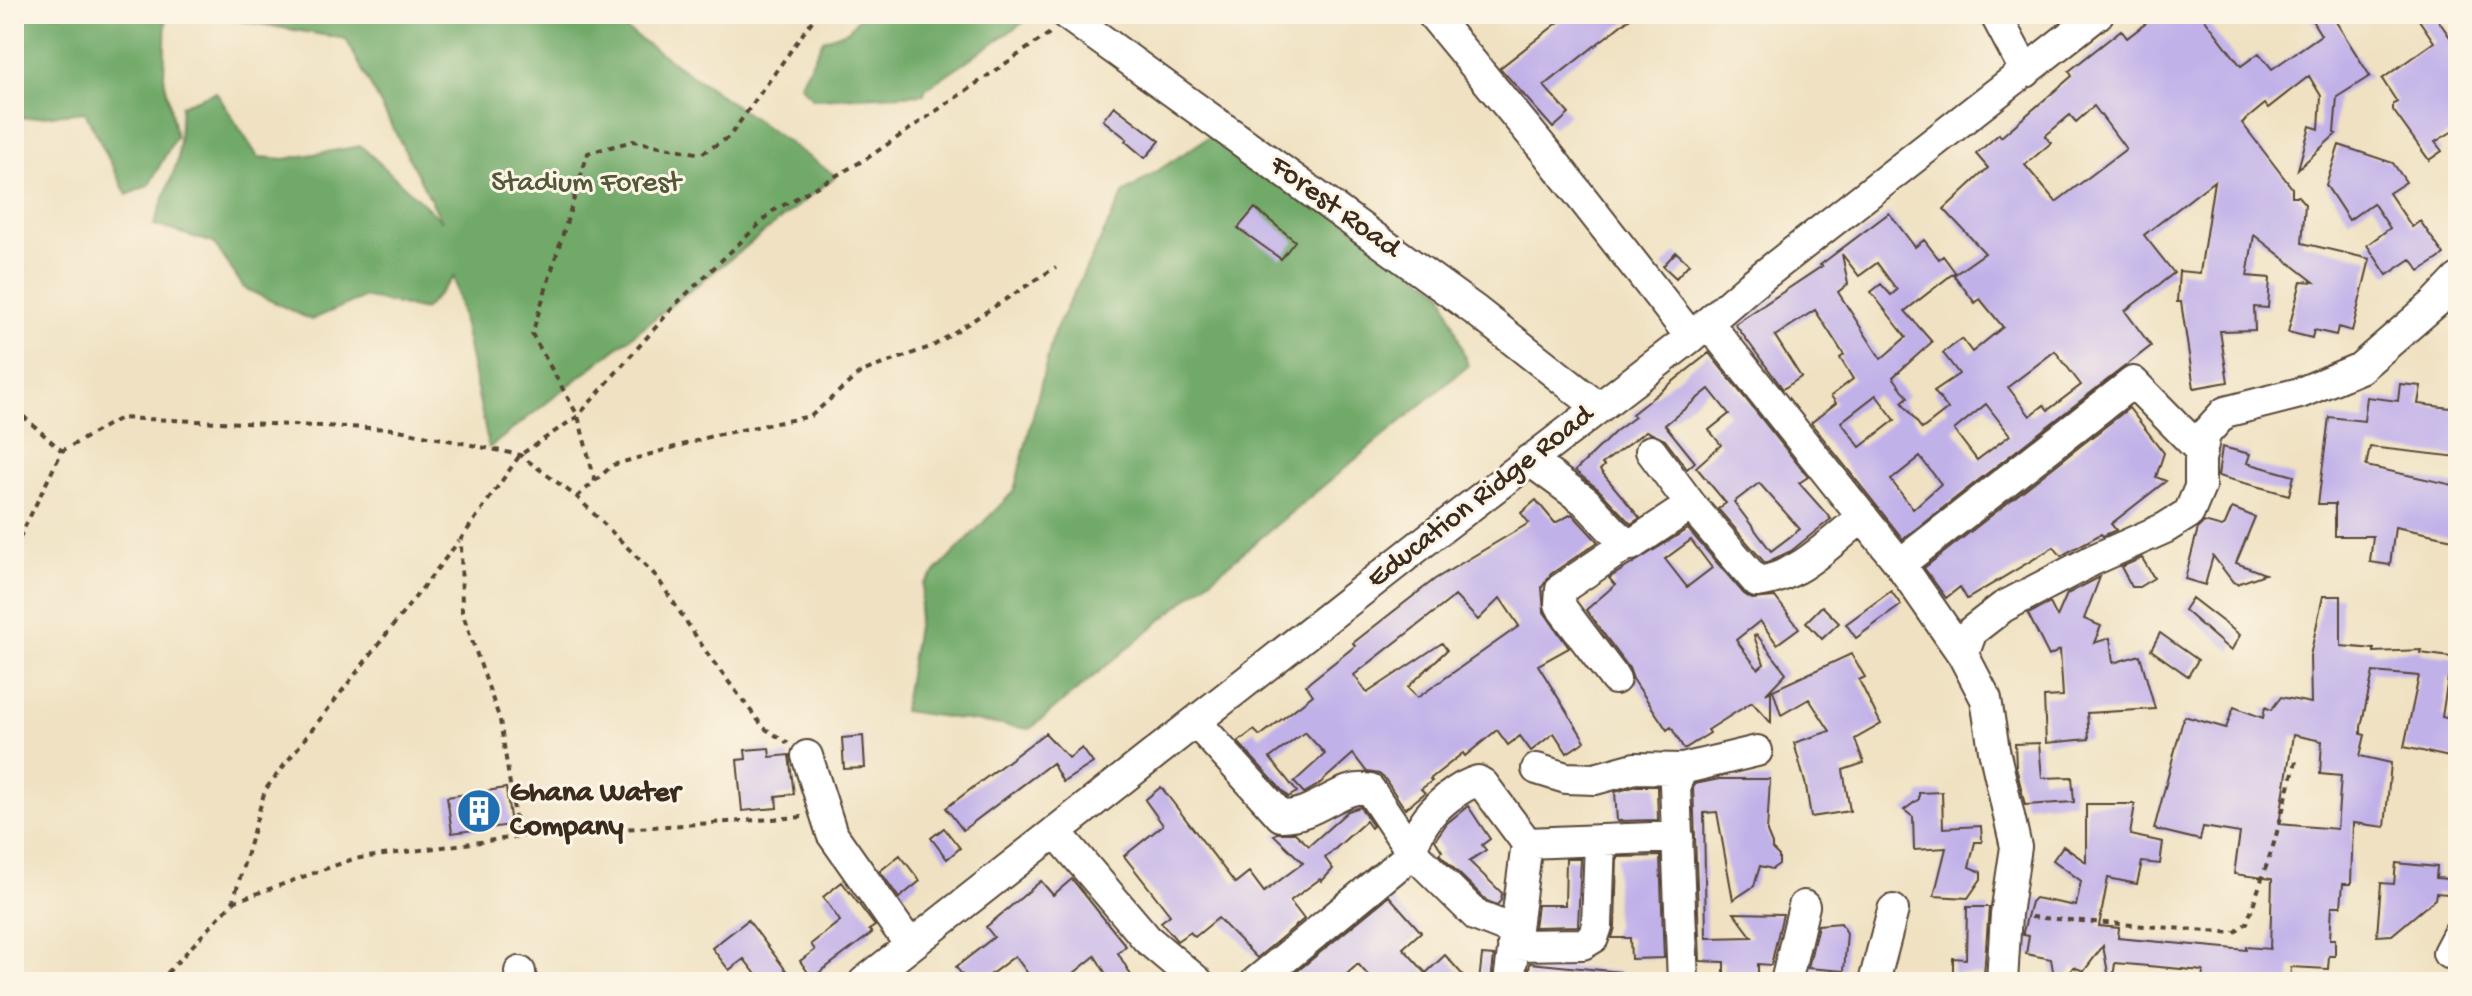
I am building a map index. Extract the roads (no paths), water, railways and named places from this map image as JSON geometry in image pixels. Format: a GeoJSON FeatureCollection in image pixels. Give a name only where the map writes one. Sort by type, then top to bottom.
{"type":"FeatureCollection","features":[{"type":"Feature","properties":{"kind":"street"},"geometry":{"type":"LineString","coordinates":[[1432,14],[1556,164],[1863,517],[1963,655],[1986,699],[2016,847],[2006,914],[2002,982]]}},
{"type":"Feature","properties":{"kind":"street"},"geometry":{"type":"LineString","coordinates":[[1995,14],[2026,72]]}},
{"type":"Feature","properties":{"kind":"street","name":"Education Ridge Road"},"geometry":{"type":"LineString","coordinates":[[864,982],[1529,460],[1700,330],[1772,268],[2098,14]]}},
{"type":"Feature","properties":{"kind":"street","name":"Forest Road"},"geometry":{"type":"LineString","coordinates":[[1069,16],[1476,311],[1598,407]]}},
{"type":"Feature","properties":{"kind":"street"},"geometry":{"type":"LineString","coordinates":[[1963,655],[1972,631],[2003,607],[2093,560],[2165,528],[2189,513],[2200,487],[2205,434],[2225,412],[2300,393],[2360,368],[2458,279]]}},
{"type":"Feature","properties":{"kind":"street"},"geometry":{"type":"LineString","coordinates":[[1900,564],[2133,382],[2202,452]]}},
{"type":"Feature","properties":{"kind":"street"},"geometry":{"type":"LineString","coordinates":[[1651,451],[1691,505],[1757,582],[1775,580],[1796,569],[1863,517]]}},
{"type":"Feature","properties":{"kind":"street"},"geometry":{"type":"LineString","coordinates":[[1529,460],[1585,501],[1626,545]]}},
{"type":"Feature","properties":{"kind":"street"},"geometry":{"type":"LineString","coordinates":[[1615,679],[1563,610],[1560,604],[1561,589],[1691,505]]}},
{"type":"Feature","properties":{"kind":"street"},"geometry":{"type":"LineString","coordinates":[[1196,722],[1281,816],[1304,815],[1355,787],[1370,790],[1411,851],[1477,916],[1514,938],[1583,944],[1593,938],[1597,926],[1600,840]]}},
{"type":"Feature","properties":{"kind":"street"},"geometry":{"type":"LineString","coordinates":[[1537,769],[1566,778],[1595,779],[1635,768],[1682,769],[1757,751]]}},
{"type":"Feature","properties":{"kind":"street"},"geometry":{"type":"LineString","coordinates":[[807,756],[832,834],[910,945]]}},
{"type":"Feature","properties":{"kind":"street"},"geometry":{"type":"LineString","coordinates":[[1682,769],[1675,785],[1683,982]]}},
{"type":"Feature","properties":{"kind":"street"},"geometry":{"type":"LineString","coordinates":[[1256,982],[1402,862],[1431,813],[1466,786],[1478,781],[1527,843],[1509,982]]}},
{"type":"Feature","properties":{"kind":"street"},"geometry":{"type":"LineString","coordinates":[[1056,832],[1134,925],[1166,970],[1198,982]]}},
{"type":"Feature","properties":{"kind":"street"},"geometry":{"type":"LineString","coordinates":[[1527,843],[1678,837]]}},
{"type":"Feature","properties":{"kind":"street"},"geometry":{"type":"LineString","coordinates":[[1786,982],[1804,906]]}},
{"type":"Feature","properties":{"kind":"street"},"geometry":{"type":"LineString","coordinates":[[1874,982],[1893,910]]}},
{"type":"Feature","properties":{"kind":"place","name":"Ghana Water Company"},"geometry":{"type":"Point","coordinates":[479,811]}},
{"type":"Feature","properties":{"kind":"park label","name":"Stadium Forest"},"geometry":{"type":"Point","coordinates":[586,184]}}]}
